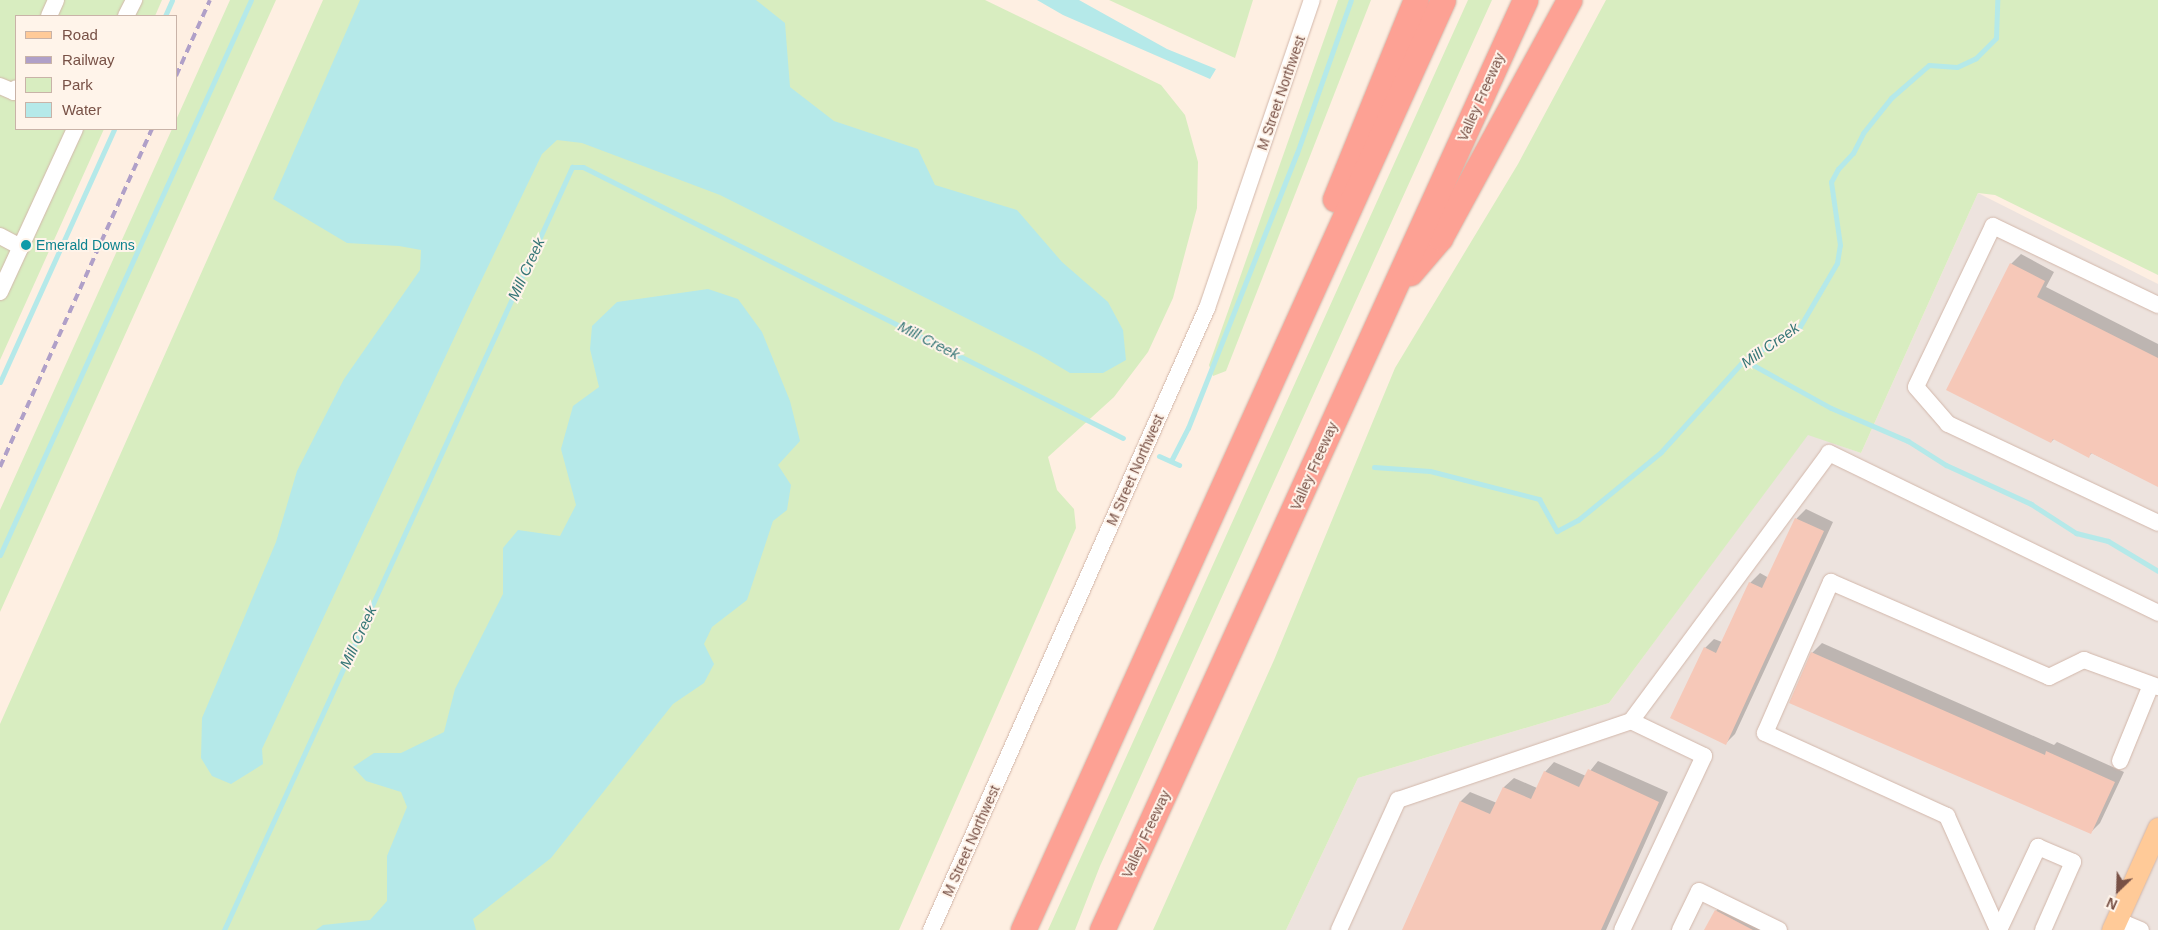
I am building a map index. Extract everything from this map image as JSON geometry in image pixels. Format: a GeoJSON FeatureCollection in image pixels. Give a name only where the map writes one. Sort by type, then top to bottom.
{"type":"FeatureCollection","features":[{"type":"Feature","properties":{"kind":"highway"},"geometry":{"type":"LineString","coordinates":[[1173,596],[1416,0]]}},
{"type":"Feature","properties":{"kind":"highway"},"geometry":{"type":"LineString","coordinates":[[1023,930],[1443,0]]}},
{"type":"Feature","properties":{"kind":"highway","name":"Valley Freeway"},"geometry":{"type":"LineString","coordinates":[[1102,930],[1524,0]]}},
{"type":"Feature","properties":{"kind":"highway"},"geometry":{"type":"LineString","coordinates":[[1393,291],[1440,238],[1569,0]]}},
{"type":"Feature","properties":{"kind":"main road"},"geometry":{"type":"LineString","coordinates":[[2115,925],[2158,828]]}},
{"type":"Feature","properties":{"kind":"street"},"geometry":{"type":"LineString","coordinates":[[49,15],[56,0]]}},
{"type":"Feature","properties":{"kind":"street"},"geometry":{"type":"LineString","coordinates":[[126,15],[134,0]]}},
{"type":"Feature","properties":{"kind":"street","name":"M Street Northwest"},"geometry":{"type":"LineString","coordinates":[[931,930],[1208,308],[1312,0]]}},
{"type":"Feature","properties":{"kind":"street"},"geometry":{"type":"LineString","coordinates":[[0,86],[14,92],[15,90]]}},
{"type":"Feature","properties":{"kind":"street"},"geometry":{"type":"LineString","coordinates":[[0,292],[75,130]]}},
{"type":"Feature","properties":{"kind":"street"},"geometry":{"type":"LineString","coordinates":[[2158,305],[1993,226],[1916,387],[1948,424],[2158,523]]}},
{"type":"Feature","properties":{"kind":"street"},"geometry":{"type":"LineString","coordinates":[[0,236],[21,247]]}},
{"type":"Feature","properties":{"kind":"street"},"geometry":{"type":"LineString","coordinates":[[1339,930],[1398,800],[1632,721],[1829,454],[2158,613]]}},
{"type":"Feature","properties":{"kind":"street"},"geometry":{"type":"LineString","coordinates":[[1999,930],[1947,816],[1765,733],[1830,582],[2049,677],[2084,660],[2155,686],[2120,761]]}},
{"type":"Feature","properties":{"kind":"street"},"geometry":{"type":"LineString","coordinates":[[1622,930],[1704,756],[1632,721]]}},
{"type":"Feature","properties":{"kind":"street"},"geometry":{"type":"LineString","coordinates":[[1999,930],[2038,847],[2073,862],[2042,930]]}},
{"type":"Feature","properties":{"kind":"street"},"geometry":{"type":"LineString","coordinates":[[1680,930],[1699,891],[1779,930]]}},
{"type":"Feature","properties":{"kind":"street"},"geometry":{"type":"LineString","coordinates":[[2115,925],[2141,930]]}},
{"type":"Feature","properties":{"kind":"shaded area"},"geometry":{"type":"Polygon","coordinates":[[[1978,193],[2158,284],[2158,930],[1286,930],[1358,778],[1609,703],[1808,434],[1861,453],[1978,193]]]}},
{"type":"Feature","properties":{"kind":"green space","name":"Emerald Downs"},"geometry":{"type":"Polygon","coordinates":[[[0,0],[162,0],[155,15],[15,15],[15,130],[104,130],[0,360],[0,0]]]}},
{"type":"Feature","properties":{"kind":"green space"},"geometry":{"type":"Polygon","coordinates":[[[230,0],[276,0],[0,612],[0,510],[172,130],[178,130],[178,116],[230,0]]]}},
{"type":"Feature","properties":{"kind":"green space"},"geometry":{"type":"Polygon","coordinates":[[[323,0],[985,0],[1161,85],[1185,115],[1198,162],[1197,208],[1173,298],[1148,352],[1114,397],[1048,457],[1057,490],[1074,509],[1076,528],[899,930],[0,930],[0,724],[323,0]]]}},
{"type":"Feature","properties":{"kind":"green space"},"geometry":{"type":"Polygon","coordinates":[[[1109,0],[1253,0],[1235,58],[1109,0]]]}},
{"type":"Feature","properties":{"kind":"green space"},"geometry":{"type":"Polygon","coordinates":[[[1338,0],[1371,0],[1226,371],[1213,376],[1209,365],[1338,0]]]}},
{"type":"Feature","properties":{"kind":"green space"},"geometry":{"type":"Polygon","coordinates":[[[1468,0],[1492,0],[1100,866],[1075,930],[1048,930],[1468,0]]]}},
{"type":"Feature","properties":{"kind":"green space"},"geometry":{"type":"Polygon","coordinates":[[[1606,0],[2158,0],[2158,275],[1995,195],[1978,193],[1861,453],[1808,435],[1609,703],[1358,778],[1286,930],[1153,930],[1274,660],[1395,368],[1518,164],[1606,0]]]}},
{"type":"Feature","properties":{"kind":"water"},"geometry":{"type":"Polygon","coordinates":[[[360,0],[756,0],[785,23],[790,87],[834,121],[918,149],[935,185],[1017,210],[1062,262],[1108,302],[1123,330],[1126,360],[1103,373],[1070,373],[1038,354],[720,195],[582,143],[557,140],[542,154],[470,304],[262,749],[263,764],[231,784],[212,776],[201,758],[202,718],[276,542],[297,471],[344,379],[420,270],[421,250],[399,246],[347,243],[273,199],[360,0]]]}},
{"type":"Feature","properties":{"kind":"water"},"geometry":{"type":"Polygon","coordinates":[[[1037,0],[1079,0],[1167,49],[1216,69],[1210,79],[1063,15],[1037,0]]]}},
{"type":"Feature","properties":{"kind":"water"},"geometry":{"type":"Polygon","coordinates":[[[708,289],[738,299],[762,332],[790,401],[800,441],[778,465],[791,485],[787,510],[773,521],[747,600],[712,627],[704,644],[714,664],[704,683],[673,704],[551,858],[473,919],[476,930],[316,930],[323,925],[370,920],[387,901],[387,856],[407,807],[401,792],[366,781],[353,767],[374,753],[401,753],[444,732],[455,689],[503,594],[503,548],[518,530],[560,536],[576,505],[561,449],[573,406],[599,387],[590,349],[592,326],[617,302],[708,289]]]}},
{"type":"Feature","properties":{"kind":"building"},"geometry":{"type":"Polygon","coordinates":[[[2010,263],[2045,281],[2037,297],[2158,358],[2158,487],[2091,453],[2089,458],[2053,439],[2051,443],[1946,390],[2010,263]]]}},
{"type":"Feature","properties":{"kind":"building"},"geometry":{"type":"Polygon","coordinates":[[[1795,518],[1824,531],[1726,745],[1670,718],[1704,647],[1716,653],[1749,582],[1762,588],[1795,518]]]}},
{"type":"Feature","properties":{"kind":"building"},"geometry":{"type":"Polygon","coordinates":[[[1811,652],[2045,755],[2046,751],[2115,782],[2091,834],[1789,703],[1811,652]]]}},
{"type":"Feature","properties":{"kind":"building"},"geometry":{"type":"Polygon","coordinates":[[[1588,769],[1659,802],[1601,930],[1402,930],[1460,801],[1490,814],[1503,787],[1531,799],[1544,771],[1579,787],[1588,769]]]}},
{"type":"Feature","properties":{"kind":"building"},"geometry":{"type":"Polygon","coordinates":[[[1715,910],[1753,930],[1704,930],[1715,910]]]}},
{"type":"Feature","properties":{"kind":"waterway"},"geometry":{"type":"LineString","coordinates":[[165,15],[172,0]]}},
{"type":"Feature","properties":{"kind":"waterway"},"geometry":{"type":"LineString","coordinates":[[0,555],[251,0]]}},
{"type":"Feature","properties":{"kind":"waterway"},"geometry":{"type":"LineString","coordinates":[[1171,461],[1188,428],[1297,153],[1351,0]]}},
{"type":"Feature","properties":{"kind":"waterway","name":"Mill Creek"},"geometry":{"type":"LineString","coordinates":[[1374,467],[1430,471],[1539,499],[1557,531],[1578,520],[1661,452],[1744,360],[1799,328],[1837,263],[1840,245],[1831,182],[1838,169],[1853,153],[1863,133],[1891,98],[1929,65],[1957,67],[1976,58],[1996,38],[1997,0]]}},
{"type":"Feature","properties":{"kind":"waterway"},"geometry":{"type":"LineString","coordinates":[[0,382],[114,130]]}},
{"type":"Feature","properties":{"kind":"waterway","name":"Mill Creek"},"geometry":{"type":"LineString","coordinates":[[224,930],[572,167],[583,167],[1123,438]]}},
{"type":"Feature","properties":{"kind":"waterway"},"geometry":{"type":"LineString","coordinates":[[1744,360],[1831,408],[1908,441],[1946,465],[2031,504],[2076,533],[2108,541],[2158,571]]}},
{"type":"Feature","properties":{"kind":"waterway","name":"Mill Creek"},"geometry":{"type":"LineString","coordinates":[[1159,456],[1179,465]]}},
{"type":"Feature","properties":{"kind":"railway"},"geometry":{"type":"LineString","coordinates":[[178,72],[210,0]]}},
{"type":"Feature","properties":{"kind":"railway"},"geometry":{"type":"LineString","coordinates":[[0,467],[152,130]]}},
{"type":"Feature","properties":{"kind":"place","name":"Emerald Downs"},"geometry":{"type":"Point","coordinates":[26,245]}}]}
